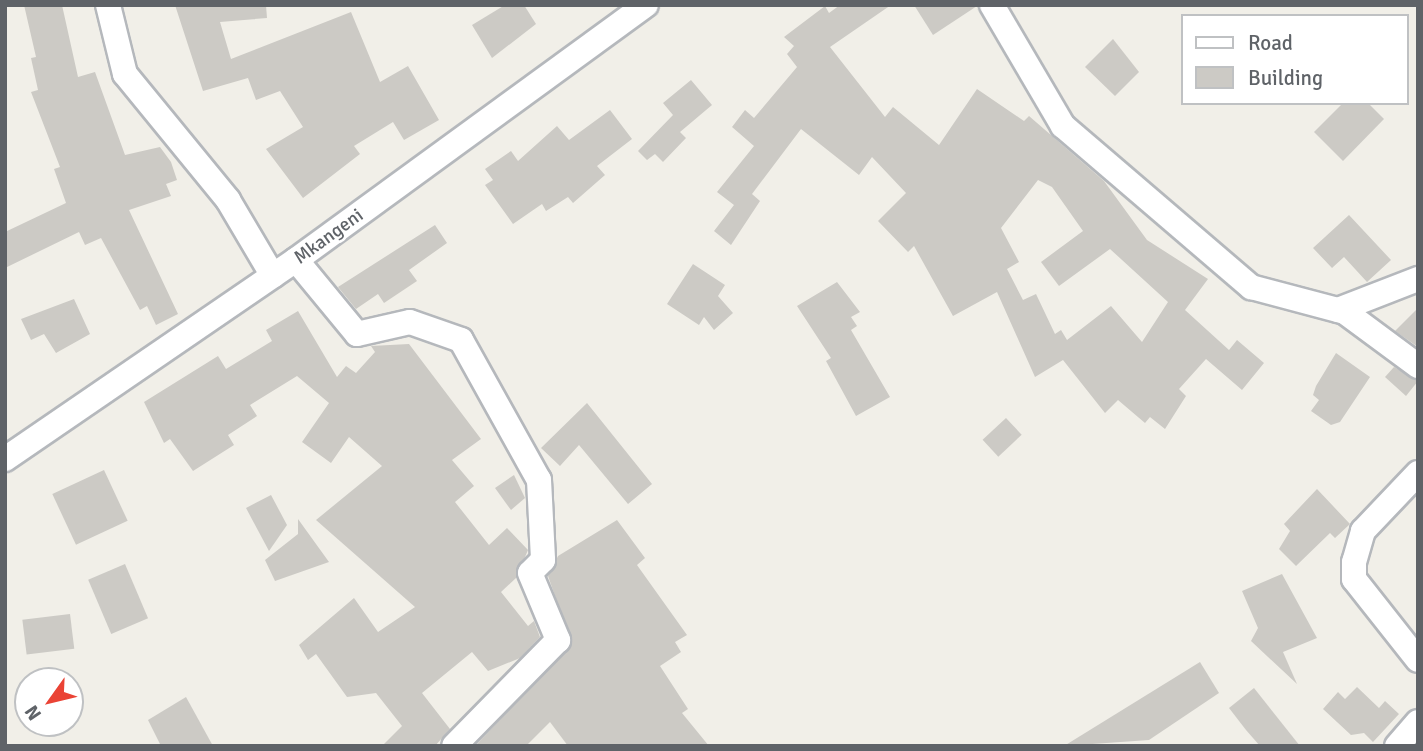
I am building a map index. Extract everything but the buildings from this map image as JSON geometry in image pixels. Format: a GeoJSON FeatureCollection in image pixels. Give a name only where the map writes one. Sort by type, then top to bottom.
{"type":"FeatureCollection","features":[{"type":"Feature","properties":{"kind":"street"},"geometry":{"type":"LineString","coordinates":[[108,5],[125,74],[228,200],[272,276]]}},
{"type":"Feature","properties":{"kind":"street","name":"Mkangeni"},"geometry":{"type":"LineString","coordinates":[[5,459],[296,260],[646,5]]}},
{"type":"Feature","properties":{"kind":"street"},"geometry":{"type":"LineString","coordinates":[[992,5],[1063,126],[1251,287],[1338,310],[1418,366]]}},
{"type":"Feature","properties":{"kind":"street"},"geometry":{"type":"LineString","coordinates":[[296,260],[357,334],[410,322],[461,340],[538,480],[543,559],[530,573],[558,640],[454,746]]}},
{"type":"Feature","properties":{"kind":"street"},"geometry":{"type":"LineString","coordinates":[[1338,310],[1418,279]]}},
{"type":"Feature","properties":{"kind":"street"},"geometry":{"type":"LineString","coordinates":[[1418,473],[1363,531],[1354,562],[1354,579],[1418,660]]}},
{"type":"Feature","properties":{"kind":"street"},"geometry":{"type":"LineString","coordinates":[[1397,746],[1418,722]]}}]}
